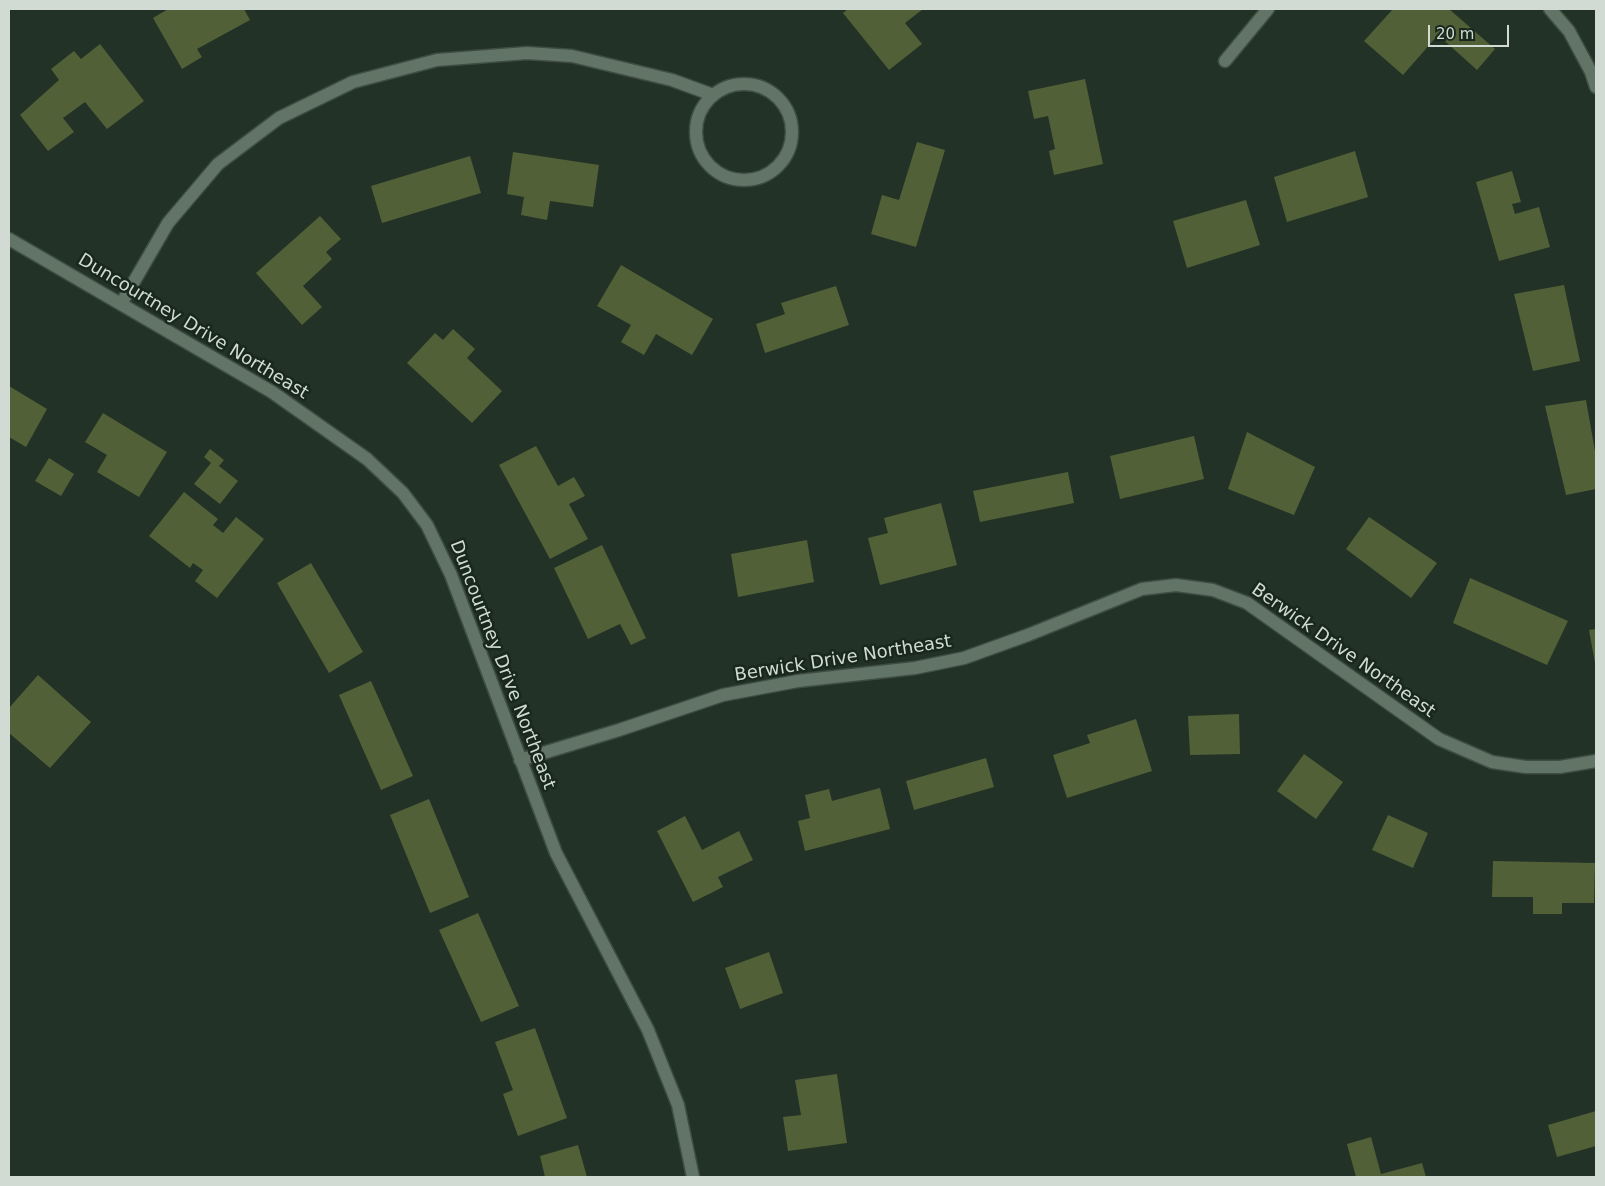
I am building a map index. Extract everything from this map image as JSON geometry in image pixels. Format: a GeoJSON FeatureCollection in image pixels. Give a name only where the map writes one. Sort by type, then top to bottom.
{"type":"FeatureCollection","features":[{"type":"Feature","properties":{"kind":"street"},"geometry":{"type":"LineString","coordinates":[[1225,61],[1268,9]]}},
{"type":"Feature","properties":{"kind":"street"},"geometry":{"type":"LineString","coordinates":[[1550,9],[1568,31],[1591,72],[1596,87]]}},
{"type":"Feature","properties":{"kind":"street"},"geometry":{"type":"LineString","coordinates":[[121,304],[168,223],[218,164],[279,118],[353,82],[438,60],[527,53],[572,56],[672,80],[713,95],[728,87],[744,84],[761,87],[774,94],[784,105],[790,118],[792,132],[789,148],[782,162],[770,173],[755,179],[739,180],[723,176],[710,167],[700,154],[695,138],[696,122],[702,107],[713,95]]}},
{"type":"Feature","properties":{"kind":"street","name":"Duncourtney Drive Northeast"},"geometry":{"type":"LineString","coordinates":[[9,238],[272,392],[367,459],[403,493],[427,525],[451,575],[556,853],[648,1030],[678,1105],[693,1177]]}},
{"type":"Feature","properties":{"kind":"street","name":"Berwick Drive Northeast"},"geometry":{"type":"LineString","coordinates":[[520,760],[619,730],[723,695],[798,681],[916,668],[964,658],[1028,635],[1142,588],[1176,585],[1213,590],[1247,603],[1440,739],[1492,762],[1526,767],[1560,767],[1596,761]]}},
{"type":"Feature","properties":{"kind":"building"},"geometry":{"type":"Polygon","coordinates":[[[168,9],[244,9],[250,20],[197,49],[202,57],[182,69],[153,18],[168,9]]]}},
{"type":"Feature","properties":{"kind":"building"},"geometry":{"type":"Polygon","coordinates":[[[848,9],[923,9],[905,23],[922,44],[889,70],[843,13],[848,9]]]}},
{"type":"Feature","properties":{"kind":"building"},"geometry":{"type":"Polygon","coordinates":[[[1393,9],[1449,9],[1495,49],[1477,70],[1438,35],[1403,75],[1364,41],[1393,9]]]}},
{"type":"Feature","properties":{"kind":"building"},"geometry":{"type":"Polygon","coordinates":[[[100,44],[144,101],[107,129],[85,102],[63,118],[74,132],[48,151],[20,115],[59,80],[51,69],[74,51],[81,59],[100,44]]]}},
{"type":"Feature","properties":{"kind":"building"},"geometry":{"type":"Polygon","coordinates":[[[1085,79],[1103,164],[1054,175],[1049,151],[1055,149],[1048,116],[1034,119],[1028,91],[1085,79]]]}},
{"type":"Feature","properties":{"kind":"building"},"geometry":{"type":"Polygon","coordinates":[[[917,142],[945,150],[916,247],[871,234],[882,195],[899,200],[917,142]]]}},
{"type":"Feature","properties":{"kind":"building"},"geometry":{"type":"Polygon","coordinates":[[[1355,151],[1368,197],[1287,222],[1274,177],[1355,151]]]}},
{"type":"Feature","properties":{"kind":"building"},"geometry":{"type":"Polygon","coordinates":[[[513,152],[599,165],[593,207],[550,201],[547,220],[521,215],[524,197],[507,194],[513,152]]]}},
{"type":"Feature","properties":{"kind":"building"},"geometry":{"type":"Polygon","coordinates":[[[470,156],[481,193],[382,223],[371,186],[470,156]]]}},
{"type":"Feature","properties":{"kind":"building"},"geometry":{"type":"Polygon","coordinates":[[[1512,171],[1521,202],[1512,204],[1515,214],[1539,207],[1550,247],[1499,261],[1476,182],[1512,171]]]}},
{"type":"Feature","properties":{"kind":"building"},"geometry":{"type":"Polygon","coordinates":[[[1246,200],[1260,245],[1187,268],[1173,221],[1246,200]]]}},
{"type":"Feature","properties":{"kind":"building"},"geometry":{"type":"Polygon","coordinates":[[[320,216],[341,239],[326,252],[332,259],[303,286],[322,307],[302,325],[256,273],[320,216]]]}},
{"type":"Feature","properties":{"kind":"building"},"geometry":{"type":"Polygon","coordinates":[[[621,265],[713,319],[692,355],[656,334],[644,355],[621,342],[631,325],[597,306],[621,265]]]}},
{"type":"Feature","properties":{"kind":"building"},"geometry":{"type":"Polygon","coordinates":[[[1564,285],[1580,361],[1533,371],[1514,294],[1564,285]]]}},
{"type":"Feature","properties":{"kind":"building"},"geometry":{"type":"Polygon","coordinates":[[[836,286],[849,325],[765,353],[756,324],[785,314],[781,303],[836,286]]]}},
{"type":"Feature","properties":{"kind":"building"},"geometry":{"type":"Polygon","coordinates":[[[453,329],[475,349],[467,358],[502,391],[472,423],[407,363],[435,333],[443,340],[453,329]]]}},
{"type":"Feature","properties":{"kind":"building"},"geometry":{"type":"Polygon","coordinates":[[[9,386],[47,409],[26,447],[9,437],[9,386]]]}},
{"type":"Feature","properties":{"kind":"building"},"geometry":{"type":"Polygon","coordinates":[[[1586,400],[1596,457],[1596,489],[1566,495],[1545,406],[1586,400]]]}},
{"type":"Feature","properties":{"kind":"building"},"geometry":{"type":"Polygon","coordinates":[[[103,413],[167,452],[139,497],[97,472],[107,455],[85,442],[103,413]]]}},
{"type":"Feature","properties":{"kind":"building"},"geometry":{"type":"Polygon","coordinates":[[[1247,432],[1315,467],[1294,515],[1228,489],[1247,432]]]}},
{"type":"Feature","properties":{"kind":"building"},"geometry":{"type":"Polygon","coordinates":[[[1194,436],[1204,479],[1120,499],[1110,456],[1194,436]]]}},
{"type":"Feature","properties":{"kind":"building"},"geometry":{"type":"Polygon","coordinates":[[[536,446],[558,486],[574,477],[585,496],[569,504],[588,539],[550,559],[499,465],[536,446]]]}},
{"type":"Feature","properties":{"kind":"building"},"geometry":{"type":"Polygon","coordinates":[[[210,449],[224,460],[219,466],[238,481],[220,504],[194,484],[211,463],[204,457],[210,449]]]}},
{"type":"Feature","properties":{"kind":"building"},"geometry":{"type":"Polygon","coordinates":[[[49,458],[74,474],[61,496],[35,481],[49,458]]]}},
{"type":"Feature","properties":{"kind":"building"},"geometry":{"type":"Polygon","coordinates":[[[1068,472],[1074,503],[980,522],[973,491],[1068,472]]]}},
{"type":"Feature","properties":{"kind":"building"},"geometry":{"type":"Polygon","coordinates":[[[184,492],[218,519],[213,525],[223,533],[236,517],[264,539],[217,598],[195,581],[203,570],[193,563],[190,568],[149,536],[184,492]]]}},
{"type":"Feature","properties":{"kind":"building"},"geometry":{"type":"Polygon","coordinates":[[[941,503],[957,565],[880,585],[868,538],[888,533],[884,518],[941,503]]]}},
{"type":"Feature","properties":{"kind":"building"},"geometry":{"type":"Polygon","coordinates":[[[1369,517],[1437,563],[1411,598],[1346,549],[1369,517]]]}},
{"type":"Feature","properties":{"kind":"building"},"geometry":{"type":"Polygon","coordinates":[[[807,540],[814,582],[738,597],[731,554],[807,540]]]}},
{"type":"Feature","properties":{"kind":"building"},"geometry":{"type":"Polygon","coordinates":[[[602,545],[646,638],[631,645],[620,624],[588,639],[554,568],[602,545]]]}},
{"type":"Feature","properties":{"kind":"building"},"geometry":{"type":"Polygon","coordinates":[[[311,563],[363,652],[329,673],[277,583],[311,563]]]}},
{"type":"Feature","properties":{"kind":"building"},"geometry":{"type":"Polygon","coordinates":[[[1470,578],[1568,621],[1547,665],[1453,623],[1470,578]]]}},
{"type":"Feature","properties":{"kind":"building"},"geometry":{"type":"Polygon","coordinates":[[[1596,629],[1596,663],[1595,663],[1589,630],[1596,629]]]}},
{"type":"Feature","properties":{"kind":"building"},"geometry":{"type":"Polygon","coordinates":[[[38,675],[91,722],[50,768],[9,733],[9,708],[38,675]]]}},
{"type":"Feature","properties":{"kind":"building"},"geometry":{"type":"Polygon","coordinates":[[[371,681],[413,776],[381,790],[339,695],[371,681]]]}},
{"type":"Feature","properties":{"kind":"building"},"geometry":{"type":"Polygon","coordinates":[[[1239,714],[1240,754],[1190,755],[1188,716],[1239,714]]]}},
{"type":"Feature","properties":{"kind":"building"},"geometry":{"type":"Polygon","coordinates":[[[1136,719],[1152,771],[1067,798],[1053,755],[1090,743],[1087,735],[1136,719]]]}},
{"type":"Feature","properties":{"kind":"building"},"geometry":{"type":"Polygon","coordinates":[[[1304,754],[1343,782],[1316,819],[1277,791],[1304,754]]]}},
{"type":"Feature","properties":{"kind":"building"},"geometry":{"type":"Polygon","coordinates":[[[986,758],[994,787],[914,810],[906,781],[986,758]]]}},
{"type":"Feature","properties":{"kind":"building"},"geometry":{"type":"Polygon","coordinates":[[[880,788],[890,829],[805,851],[798,821],[810,818],[805,795],[829,789],[832,801],[880,788]]]}},
{"type":"Feature","properties":{"kind":"building"},"geometry":{"type":"Polygon","coordinates":[[[429,799],[469,897],[430,913],[390,815],[429,799]]]}},
{"type":"Feature","properties":{"kind":"building"},"geometry":{"type":"Polygon","coordinates":[[[1388,815],[1428,833],[1413,868],[1372,850],[1388,815]]]}},
{"type":"Feature","properties":{"kind":"building"},"geometry":{"type":"Polygon","coordinates":[[[685,816],[702,850],[739,831],[753,860],[718,877],[723,887],[693,902],[657,831],[685,816]]]}},
{"type":"Feature","properties":{"kind":"building"},"geometry":{"type":"Polygon","coordinates":[[[1493,861],[1595,863],[1594,903],[1562,903],[1562,914],[1533,914],[1533,897],[1492,897],[1493,861]]]}},
{"type":"Feature","properties":{"kind":"building"},"geometry":{"type":"Polygon","coordinates":[[[478,913],[519,1006],[481,1022],[439,930],[478,913]]]}},
{"type":"Feature","properties":{"kind":"building"},"geometry":{"type":"Polygon","coordinates":[[[769,952],[783,993],[740,1009],[725,968],[769,952]]]}},
{"type":"Feature","properties":{"kind":"building"},"geometry":{"type":"Polygon","coordinates":[[[535,1028],[567,1118],[518,1136],[503,1094],[513,1090],[495,1042],[535,1028]]]}},
{"type":"Feature","properties":{"kind":"building"},"geometry":{"type":"Polygon","coordinates":[[[837,1074],[847,1143],[788,1151],[783,1117],[801,1115],[795,1080],[837,1074]]]}},
{"type":"Feature","properties":{"kind":"building"},"geometry":{"type":"Polygon","coordinates":[[[1596,1111],[1596,1146],[1557,1157],[1548,1125],[1596,1111]]]}},
{"type":"Feature","properties":{"kind":"building"},"geometry":{"type":"Polygon","coordinates":[[[1371,1137],[1381,1174],[1422,1163],[1426,1177],[1356,1177],[1347,1144],[1371,1137]]]}},
{"type":"Feature","properties":{"kind":"building"},"geometry":{"type":"Polygon","coordinates":[[[578,1145],[587,1177],[545,1177],[540,1156],[578,1145]]]}}]}
